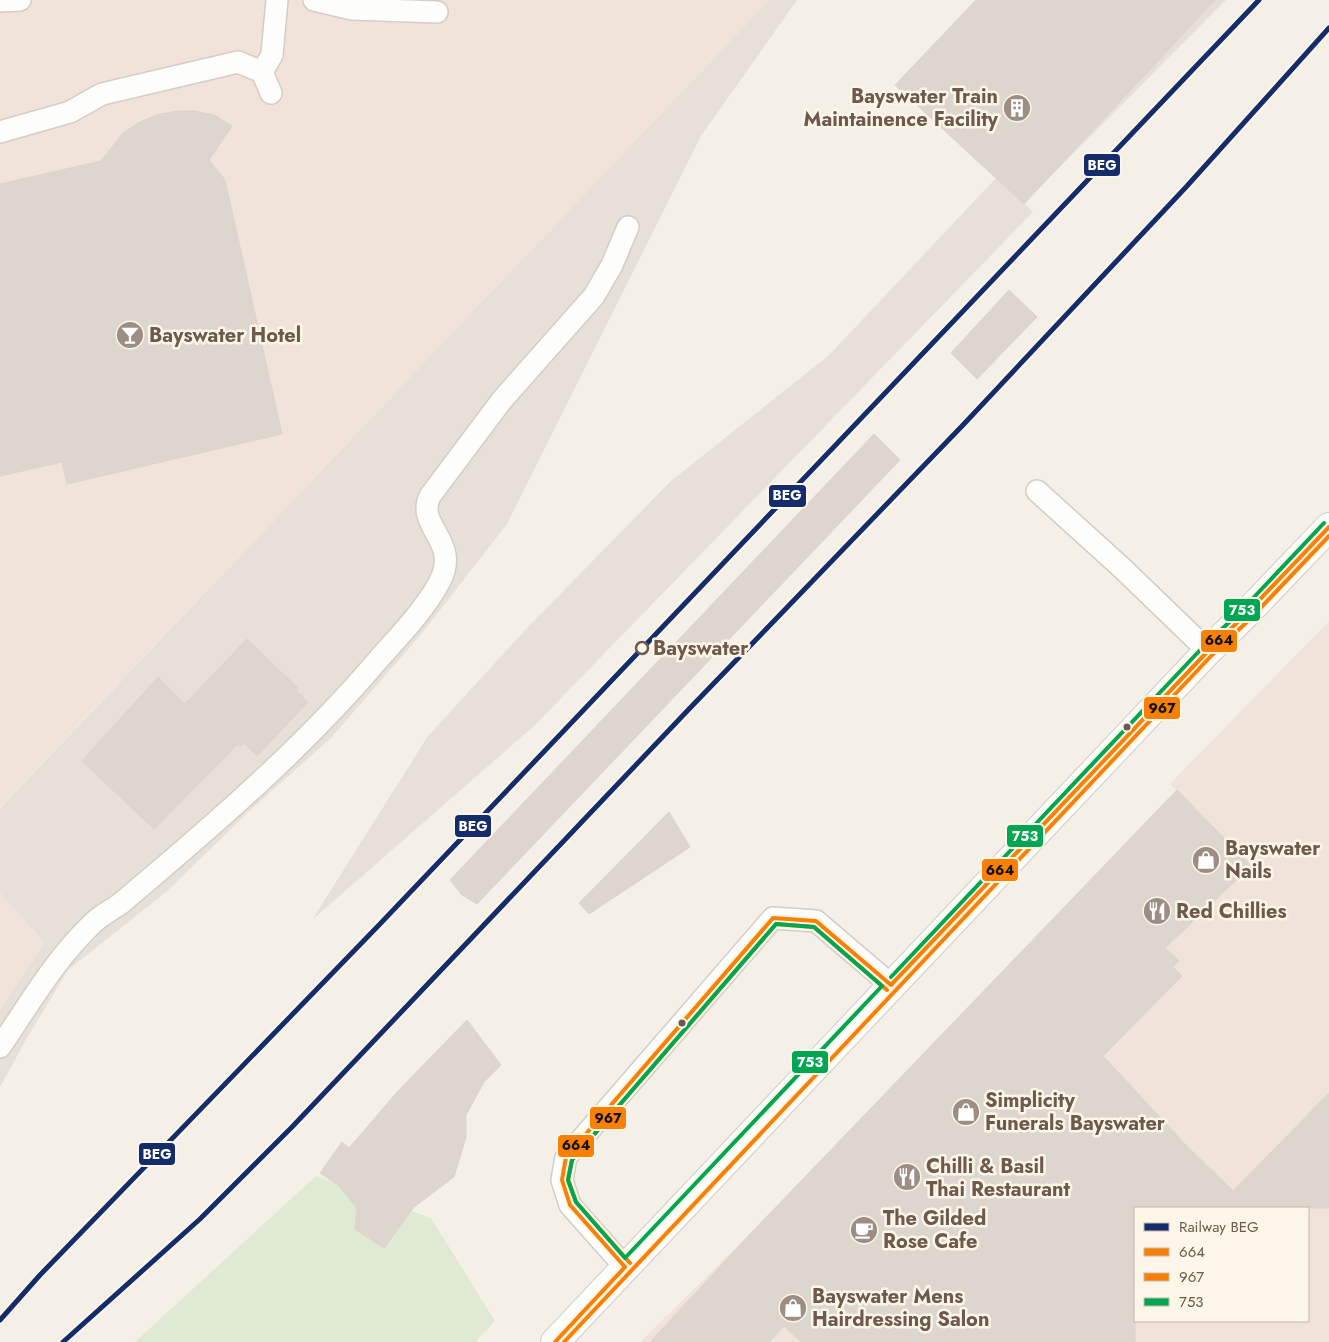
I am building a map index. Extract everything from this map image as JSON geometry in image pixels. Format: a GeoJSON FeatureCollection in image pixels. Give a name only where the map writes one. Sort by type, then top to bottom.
{"type":"FeatureCollection","features":[{"type":"Feature","properties":{"kind":"main road"},"geometry":{"type":"LineString","coordinates":[[555,1342],[1208,651],[1329,527]]}},
{"type":"Feature","properties":{"kind":"lane"},"geometry":{"type":"LineString","coordinates":[[0,1],[20,0]]}},
{"type":"Feature","properties":{"kind":"lane"},"geometry":{"type":"LineString","coordinates":[[262,72],[272,55],[277,0]]}},
{"type":"Feature","properties":{"kind":"lane"},"geometry":{"type":"LineString","coordinates":[[314,0],[436,12]]}},
{"type":"Feature","properties":{"kind":"lane"},"geometry":{"type":"LineString","coordinates":[[0,132],[70,112],[102,94],[238,62],[262,72],[271,92]]}},
{"type":"Feature","properties":{"kind":"lane"},"geometry":{"type":"LineString","coordinates":[[0,1047],[49,974],[75,941],[92,924],[120,904],[153,876],[274,769],[347,696],[422,608],[444,573],[446,558],[444,546],[430,522],[426,511],[426,503],[502,400],[594,296],[612,265],[628,227]]}},
{"type":"Feature","properties":{"kind":"lane"},"geometry":{"type":"LineString","coordinates":[[1037,491],[1122,568],[1208,651]]}},
{"type":"Feature","properties":{"kind":"lane"},"geometry":{"type":"LineString","coordinates":[[625,1267],[570,1205],[562,1180],[566,1157],[774,918],[816,921],[891,985]]}},
{"type":"Feature","properties":{"kind":"shaded area"},"geometry":{"type":"Polygon","coordinates":[[[0,0],[771,0],[0,807],[0,0]]]}},
{"type":"Feature","properties":{"kind":"shaded area"},"geometry":{"type":"Polygon","coordinates":[[[770,0],[797,0],[701,136],[507,524],[423,632],[331,738],[257,804],[165,893],[68,970],[0,1087],[0,1011],[44,942],[0,893],[0,808],[770,0]]]}},
{"type":"Feature","properties":{"kind":"shaded area"},"geometry":{"type":"Polygon","coordinates":[[[1215,0],[1226,0],[1024,203],[1215,0]]]}},
{"type":"Feature","properties":{"kind":"shaded area"},"geometry":{"type":"Polygon","coordinates":[[[996,178],[1033,212],[534,726],[312,920],[428,736],[527,628],[671,481],[829,355],[996,178]]]}},
{"type":"Feature","properties":{"kind":"shaded area"},"geometry":{"type":"Polygon","coordinates":[[[1329,621],[1329,1342],[640,1342],[751,1233],[1176,790],[1170,784],[1329,621]]]}},
{"type":"Feature","properties":{"kind":"shaded area"},"geometry":{"type":"Polygon","coordinates":[[[0,893],[44,942],[0,1011],[0,893]]]}},
{"type":"Feature","properties":{"kind":"green space"},"geometry":{"type":"Polygon","coordinates":[[[316,1176],[431,1218],[495,1321],[475,1342],[135,1342],[316,1176]]]}},
{"type":"Feature","properties":{"kind":"building","name":"Bayswater Train Maintainence Facility"},"geometry":{"type":"Polygon","coordinates":[[[976,0],[1215,0],[1024,204],[895,85],[976,0]]]}},
{"type":"Feature","properties":{"kind":"building","name":"Bayswater Hotel"},"geometry":{"type":"Polygon","coordinates":[[[194,111],[214,115],[232,126],[209,160],[225,180],[282,434],[67,484],[62,462],[0,476],[0,184],[101,161],[123,133],[140,122],[160,114],[194,111]]]}},
{"type":"Feature","properties":{"kind":"building"},"geometry":{"type":"Polygon","coordinates":[[[1009,290],[1037,317],[977,379],[951,353],[1009,290]]]}},
{"type":"Feature","properties":{"kind":"building"},"geometry":{"type":"Polygon","coordinates":[[[874,434],[900,460],[477,904],[462,895],[450,880],[874,434]]]}},
{"type":"Feature","properties":{"kind":"building"},"geometry":{"type":"Polygon","coordinates":[[[247,639],[298,688],[296,690],[308,702],[257,756],[244,743],[241,746],[238,744],[154,829],[82,761],[158,677],[185,704],[247,639]]]}},
{"type":"Feature","properties":{"kind":"building"},"geometry":{"type":"Polygon","coordinates":[[[1177,790],[1251,866],[1165,948],[1179,961],[1173,967],[1182,976],[1103,1056],[1184,1143],[1233,1191],[1329,1093],[1329,1208],[1134,1207],[1135,1342],[801,1342],[784,1326],[769,1342],[650,1342],[751,1233],[1177,790]]]}},
{"type":"Feature","properties":{"kind":"building"},"geometry":{"type":"Polygon","coordinates":[[[669,812],[690,847],[589,914],[579,903],[669,812]]]}},
{"type":"Feature","properties":{"kind":"building"},"geometry":{"type":"Polygon","coordinates":[[[467,1020],[501,1065],[484,1082],[466,1115],[466,1137],[454,1177],[414,1207],[384,1248],[355,1229],[357,1208],[338,1185],[320,1173],[342,1142],[349,1148],[398,1091],[467,1020]]]}},
{"type":"Feature","properties":{"kind":"rail line","name":"BEG"},"geometry":{"type":"LineString","coordinates":[[0,1320],[40,1275],[379,925],[1259,0]]}},
{"type":"Feature","properties":{"kind":"rail line","name":"BEG"},"geometry":{"type":"LineString","coordinates":[[63,1342],[200,1219],[292,1127],[690,708],[963,425],[1187,186],[1329,28]]}},
{"type":"Feature","properties":{"kind":"transit line","name":"753"},"geometry":{"type":"LineString","coordinates":[[891,977],[1203,647],[1241,611],[1324,523]]}},
{"type":"Feature","properties":{"kind":"transit line","name":"664"},"geometry":{"type":"LineString","coordinates":[[891,985],[1208,651],[1329,527]]}},
{"type":"Feature","properties":{"kind":"transit line","name":"967"},"geometry":{"type":"LineString","coordinates":[[564,1342],[1212,655],[1250,619],[1329,536]]}},
{"type":"Feature","properties":{"kind":"transit line","name":"664"},"geometry":{"type":"LineString","coordinates":[[625,1267],[570,1205],[562,1180],[566,1157],[773,918],[816,921],[891,985]]}},
{"type":"Feature","properties":{"kind":"transit line","name":"967"},"geometry":{"type":"LineString","coordinates":[[630,1263],[576,1202],[568,1180],[572,1160],[776,924],[814,927],[887,990]]}},
{"type":"Feature","properties":{"kind":"transit line","name":"753"},"geometry":{"type":"LineString","coordinates":[[776,924],[814,927],[882,986],[625,1258],[576,1202],[568,1180],[572,1160],[776,924]]}},
{"type":"Feature","properties":{"kind":"transit line","name":"664"},"geometry":{"type":"LineString","coordinates":[[555,1342],[625,1267]]}},
{"type":"Feature","properties":{"kind":"place","name":"Bayswater Train Maintainence Facility"},"geometry":{"type":"Point","coordinates":[1017,108]}},
{"type":"Feature","properties":{"kind":"place","name":"Bayswater Hotel"},"geometry":{"type":"Point","coordinates":[130,335]}},
{"type":"Feature","properties":{"kind":"place","name":"Bayswater"},"geometry":{"type":"Point","coordinates":[642,648]}},
{"type":"Feature","properties":{"kind":"place","name":"Bayswater Nails"},"geometry":{"type":"Point","coordinates":[1206,860]}},
{"type":"Feature","properties":{"kind":"place","name":"Red Chillies"},"geometry":{"type":"Point","coordinates":[1157,911]}},
{"type":"Feature","properties":{"kind":"place","name":"Simplicity Funerals Bayswater"},"geometry":{"type":"Point","coordinates":[966,1112]}},
{"type":"Feature","properties":{"kind":"place","name":"Chilli & Basil Thai Restaurant"},"geometry":{"type":"Point","coordinates":[907,1177]}},
{"type":"Feature","properties":{"kind":"place","name":"The Gilded Rose Cafe"},"geometry":{"type":"Point","coordinates":[864,1230]}},
{"type":"Feature","properties":{"kind":"place","name":"Bayswater Mens Hairdressing Salon"},"geometry":{"type":"Point","coordinates":[793,1308]}}]}
